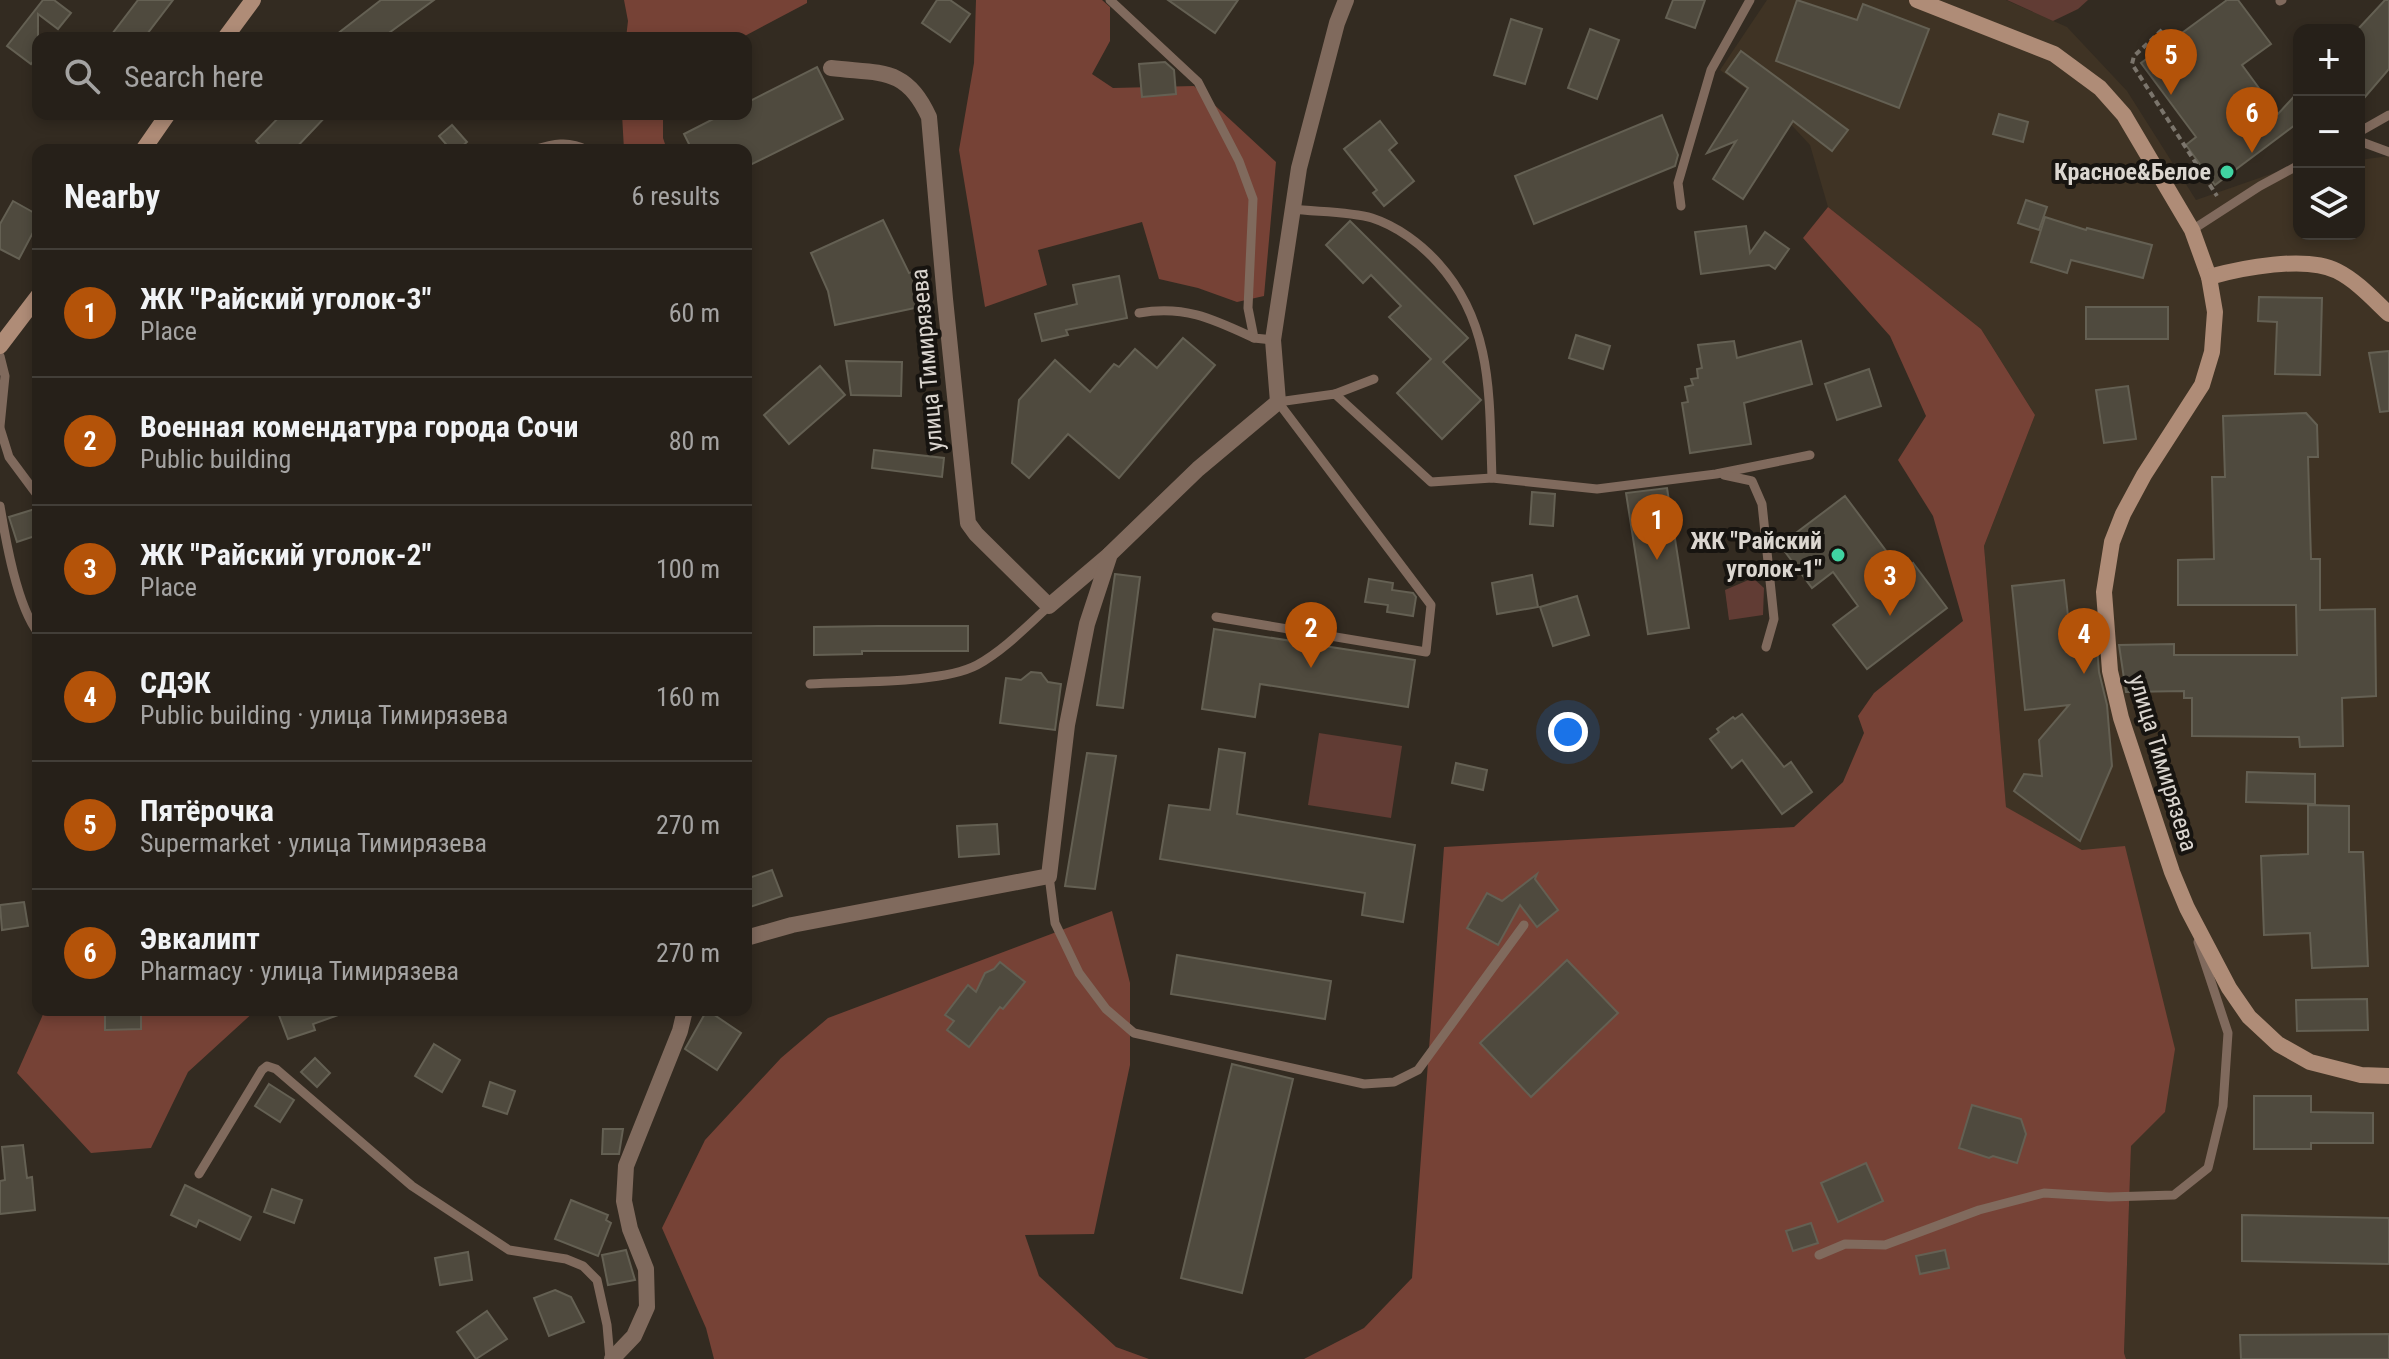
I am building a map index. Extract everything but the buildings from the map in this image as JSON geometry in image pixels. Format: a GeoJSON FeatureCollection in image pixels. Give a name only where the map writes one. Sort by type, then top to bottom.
{"type":"FeatureCollection","features":[{"type":"Feature","properties":{"kind":"street"},"geometry":{"type":"LineString","coordinates":[[229,32],[253,0]]}},
{"type":"Feature","properties":{"kind":"street"},"geometry":{"type":"LineString","coordinates":[[1049,606],[1110,554],[1198,469],[1278,402],[1273,340],[1292,209],[1299,168],[1337,23],[1346,0]]}},
{"type":"Feature","properties":{"kind":"street","name":"улица Тимирязева"},"geometry":{"type":"LineString","coordinates":[[1917,0],[2054,54],[2092,81],[2124,115],[2192,230],[2209,277],[2215,312],[2212,352],[2202,385],[2144,475],[2112,542],[2104,592],[2110,671],[2121,718],[2172,872],[2187,908],[2229,988],[2249,1017],[2278,1044],[2310,1062],[2361,1075],[2389,1076]]}},
{"type":"Feature","properties":{"kind":"street","name":"улица Тимирязева"},"geometry":{"type":"LineString","coordinates":[[831,68],[894,75],[912,86],[929,117],[968,523],[1049,606]]}},
{"type":"Feature","properties":{"kind":"street"},"geometry":{"type":"LineString","coordinates":[[147,144],[164,120]]}},
{"type":"Feature","properties":{"kind":"street"},"geometry":{"type":"LineString","coordinates":[[2209,277],[2283,264],[2322,265],[2350,279],[2389,314]]}},
{"type":"Feature","properties":{"kind":"street"},"geometry":{"type":"LineString","coordinates":[[0,346],[32,304]]}},
{"type":"Feature","properties":{"kind":"street"},"geometry":{"type":"LineString","coordinates":[[752,936],[792,925],[1049,876],[1067,725],[1087,624],[1110,554]]}},
{"type":"Feature","properties":{"kind":"street"},"geometry":{"type":"LineString","coordinates":[[611,1359],[634,1336],[647,1307],[646,1269],[630,1229],[624,1201],[626,1166],[684,1016]]}},
{"type":"Feature","properties":{"kind":"lane"},"geometry":{"type":"LineString","coordinates":[[1110,0],[1198,82],[1239,161],[1253,199],[1248,308],[1254,338]]}},
{"type":"Feature","properties":{"kind":"lane"},"geometry":{"type":"LineString","coordinates":[[1681,206],[1678,183],[1711,70],[1750,0]]}},
{"type":"Feature","properties":{"kind":"lane"},"geometry":{"type":"LineString","coordinates":[[2365,129],[2389,115]]}},
{"type":"Feature","properties":{"kind":"lane"},"geometry":{"type":"LineString","coordinates":[[2365,143],[2389,152]]}},
{"type":"Feature","properties":{"kind":"lane"},"geometry":{"type":"LineString","coordinates":[[551,144],[574,144]]}},
{"type":"Feature","properties":{"kind":"lane"},"geometry":{"type":"LineString","coordinates":[[2192,230],[2294,168]]}},
{"type":"Feature","properties":{"kind":"lane"},"geometry":{"type":"LineString","coordinates":[[1292,209],[1372,218],[1420,243],[1457,284],[1479,330],[1489,389],[1492,478]]}},
{"type":"Feature","properties":{"kind":"lane"},"geometry":{"type":"LineString","coordinates":[[1139,313],[1163,309],[1204,315],[1254,338],[1273,340]]}},
{"type":"Feature","properties":{"kind":"lane"},"geometry":{"type":"LineString","coordinates":[[0,356],[5,376],[0,427],[9,457],[32,488]]}},
{"type":"Feature","properties":{"kind":"lane"},"geometry":{"type":"LineString","coordinates":[[1216,617],[1426,652],[1431,605],[1278,402],[1335,394],[1374,379]]}},
{"type":"Feature","properties":{"kind":"lane"},"geometry":{"type":"LineString","coordinates":[[1335,394],[1431,482],[1492,478],[1597,489],[1716,474],[1810,455]]}},
{"type":"Feature","properties":{"kind":"lane"},"geometry":{"type":"LineString","coordinates":[[1716,474],[1752,481],[1762,504],[1774,619],[1766,647]]}},
{"type":"Feature","properties":{"kind":"lane"},"geometry":{"type":"LineString","coordinates":[[0,506],[6,542],[32,625]]}},
{"type":"Feature","properties":{"kind":"lane"},"geometry":{"type":"LineString","coordinates":[[810,684],[950,676],[996,652],[1049,606]]}},
{"type":"Feature","properties":{"kind":"lane"},"geometry":{"type":"LineString","coordinates":[[1049,876],[1055,923],[1079,973],[1106,1009],[1134,1033],[1364,1084],[1394,1082],[1418,1070],[1524,925]]}},
{"type":"Feature","properties":{"kind":"lane"},"geometry":{"type":"LineString","coordinates":[[1819,1255],[1845,1244],[1885,1245],[1979,1210],[2044,1193],[2109,1197],[2174,1195],[2208,1168],[2223,1106],[2228,1033],[2187,908]]}},
{"type":"Feature","properties":{"kind":"lane"},"geometry":{"type":"LineString","coordinates":[[199,1174],[262,1070],[267,1066],[276,1069],[412,1186],[509,1250],[566,1259],[583,1266],[597,1280],[611,1359]]}},
{"type":"Feature","properties":{"kind":"path"},"geometry":{"type":"LineString","coordinates":[[2162,30],[2134,56],[2132,64],[2225,208]]}},
{"type":"Feature","properties":{"kind":"shaded area"},"geometry":{"type":"Polygon","coordinates":[[[624,0],[807,0],[807,3],[752,32],[627,32],[624,0]]]}},
{"type":"Feature","properties":{"kind":"shaded area"},"geometry":{"type":"Polygon","coordinates":[[[976,0],[1102,0],[1110,7],[1110,41],[1092,74],[1113,88],[1194,86],[1276,162],[1264,296],[1237,302],[1159,279],[1142,222],[1038,250],[1047,285],[985,307],[959,150],[974,63],[976,0]]]}},
{"type":"Feature","properties":{"kind":"shaded area"},"geometry":{"type":"Polygon","coordinates":[[[1767,0],[2006,0],[2067,27],[2127,91],[2196,200],[2293,168],[2293,240],[2365,240],[2365,159],[2389,156],[2389,1359],[2126,1359],[2131,1146],[2165,1112],[2082,850],[2006,808],[1984,546],[2035,415],[1981,329],[1828,207],[1810,145],[1783,116],[1720,70],[1767,0]]]}},
{"type":"Feature","properties":{"kind":"shaded area"},"geometry":{"type":"Polygon","coordinates":[[[2007,0],[2088,0],[2078,9],[2053,21],[2007,0]]]}},
{"type":"Feature","properties":{"kind":"shaded area"},"geometry":{"type":"Polygon","coordinates":[[[622,120],[663,120],[665,144],[624,144],[622,120]]]}},
{"type":"Feature","properties":{"kind":"shaded area"},"geometry":{"type":"Polygon","coordinates":[[[1828,207],[1981,329],[2035,415],[1984,546],[2006,807],[2082,850],[2125,846],[2175,1049],[2165,1112],[2131,1146],[2126,1359],[1304,1359],[1364,1328],[1412,1278],[1444,847],[1794,827],[1843,782],[1864,733],[1858,716],[1874,693],[1963,621],[1933,516],[1898,460],[1926,416],[1890,336],[1803,238],[1828,207]]]}},
{"type":"Feature","properties":{"kind":"shaded area"},"geometry":{"type":"Polygon","coordinates":[[[1753,578],[1764,588],[1763,615],[1729,620],[1725,590],[1753,578]]]}},
{"type":"Feature","properties":{"kind":"shaded area"},"geometry":{"type":"Polygon","coordinates":[[[1319,733],[1402,746],[1391,818],[1308,805],[1319,733]]]}},
{"type":"Feature","properties":{"kind":"shaded area"},"geometry":{"type":"Polygon","coordinates":[[[1112,911],[1130,983],[1130,1065],[1094,1234],[1025,1235],[1039,1276],[1116,1347],[1149,1359],[714,1359],[706,1328],[662,1228],[705,1140],[781,1058],[828,1018],[1112,911]]]}},
{"type":"Feature","properties":{"kind":"shaded area"},"geometry":{"type":"Polygon","coordinates":[[[42,1016],[249,1016],[188,1072],[151,1148],[91,1153],[17,1073],[42,1016]]]}},
{"type":"Feature","properties":{"kind":"place","name":"Пятёрочка"},"geometry":{"type":"Point","coordinates":[2171,95]}},
{"type":"Feature","properties":{"kind":"place","name":"Эвкалипт"},"geometry":{"type":"Point","coordinates":[2252,153]}},
{"type":"Feature","properties":{"kind":"place","name":"Красное&Белое"},"geometry":{"type":"Point","coordinates":[2227,172]}},
{"type":"Feature","properties":{"kind":"place","name":"ЖК \"Райский уголок-1\""},"geometry":{"type":"Point","coordinates":[1838,555]}},
{"type":"Feature","properties":{"kind":"place","name":"ЖК \"Райский уголок-3\""},"geometry":{"type":"Point","coordinates":[1657,560]}},
{"type":"Feature","properties":{"kind":"place","name":"ЖК \"Райский уголок-2\""},"geometry":{"type":"Point","coordinates":[1890,616]}},
{"type":"Feature","properties":{"kind":"place","name":"Военная комендатура города Сочи"},"geometry":{"type":"Point","coordinates":[1311,668]}},
{"type":"Feature","properties":{"kind":"place","name":"СДЭК"},"geometry":{"type":"Point","coordinates":[2084,674]}}]}
